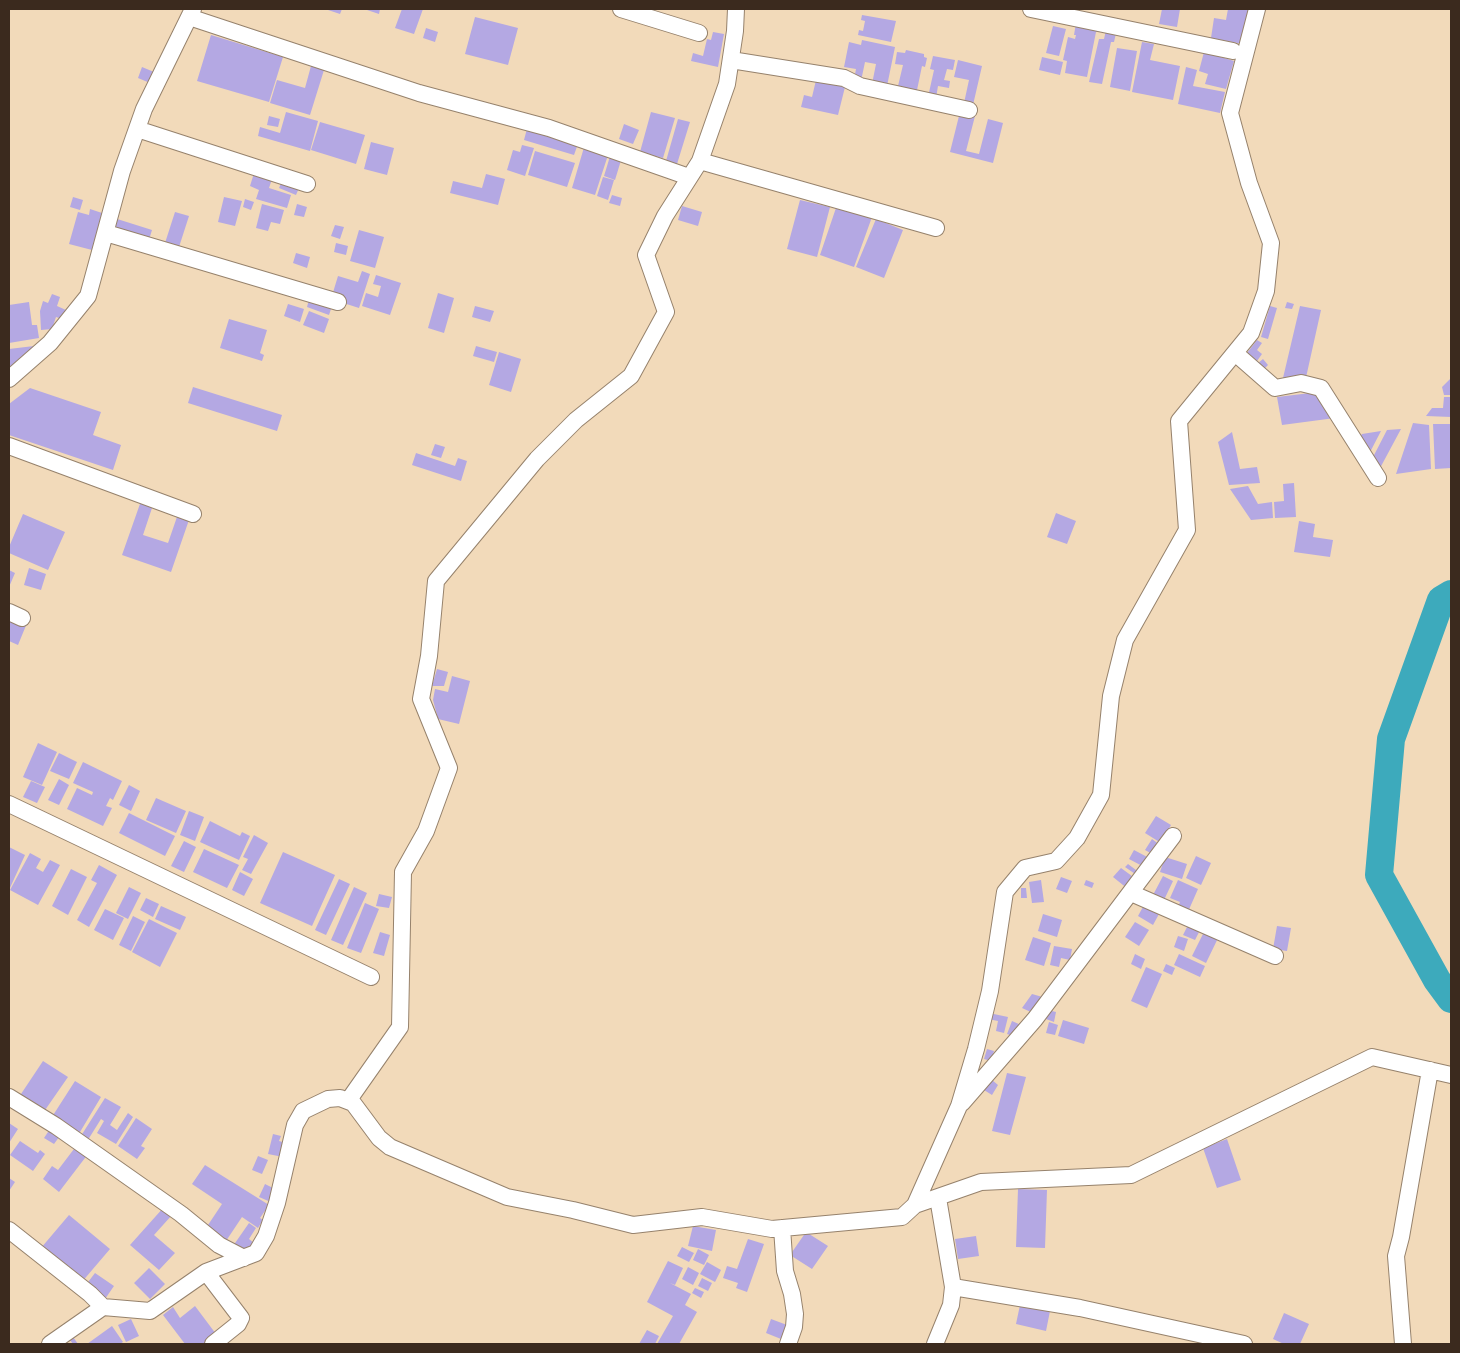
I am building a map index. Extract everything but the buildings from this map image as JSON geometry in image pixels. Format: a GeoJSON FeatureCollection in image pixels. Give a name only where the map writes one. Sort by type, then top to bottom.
{"type":"FeatureCollection","features":[{"type":"Feature","properties":{"kind":"street"},"geometry":{"type":"LineString","coordinates":[[621,9],[699,33]]}},
{"type":"Feature","properties":{"kind":"street"},"geometry":{"type":"LineString","coordinates":[[348,1101],[400,1026],[404,872],[426,830],[449,768],[421,699],[429,656],[436,581],[537,459],[576,420],[632,376],[666,312],[646,255],[665,216],[700,161],[727,84],[736,9]]}},
{"type":"Feature","properties":{"kind":"street"},"geometry":{"type":"LineString","coordinates":[[1031,9],[1233,52]]}},
{"type":"Feature","properties":{"kind":"street"},"geometry":{"type":"LineString","coordinates":[[50,1344],[103,1307],[150,1311],[206,1272],[256,1253],[266,1236],[277,1204],[295,1125],[303,1111],[328,1099],[340,1098],[353,1103],[379,1138],[390,1147],[507,1198],[573,1210],[633,1225],[702,1218],[772,1229],[902,1217],[915,1205],[959,1106],[990,991],[1005,892],[1025,868],[1056,861],[1077,838],[1101,795],[1111,696],[1125,640],[1187,530],[1179,421],[1251,333],[1266,292],[1271,242],[1249,182],[1230,113],[1257,9]]}},
{"type":"Feature","properties":{"kind":"street"},"geometry":{"type":"LineString","coordinates":[[9,379],[50,343],[88,296],[122,171],[137,129],[166,62],[191,13],[419,93],[549,128],[689,177]]}},
{"type":"Feature","properties":{"kind":"street"},"geometry":{"type":"LineString","coordinates":[[731,60],[844,78],[860,86],[969,110]]}},
{"type":"Feature","properties":{"kind":"street"},"geometry":{"type":"LineString","coordinates":[[137,129],[307,184]]}},
{"type":"Feature","properties":{"kind":"street"},"geometry":{"type":"LineString","coordinates":[[700,161],[936,228]]}},
{"type":"Feature","properties":{"kind":"street"},"geometry":{"type":"LineString","coordinates":[[106,232],[338,302]]}},
{"type":"Feature","properties":{"kind":"street"},"geometry":{"type":"LineString","coordinates":[[1235,353],[1275,388],[1301,383],[1321,388],[1378,478]]}},
{"type":"Feature","properties":{"kind":"street"},"geometry":{"type":"LineString","coordinates":[[9,446],[193,514]]}},
{"type":"Feature","properties":{"kind":"street"},"geometry":{"type":"LineString","coordinates":[[9,804],[371,977]]}},
{"type":"Feature","properties":{"kind":"street"},"geometry":{"type":"LineString","coordinates":[[959,1106],[1035,1019],[1173,836]]}},
{"type":"Feature","properties":{"kind":"street"},"geometry":{"type":"LineString","coordinates":[[1131,893],[1275,956]]}},
{"type":"Feature","properties":{"kind":"street"},"geometry":{"type":"LineString","coordinates":[[915,1205],[982,1182],[1131,1175],[1372,1057],[1451,1075]]}},
{"type":"Feature","properties":{"kind":"street"},"geometry":{"type":"LineString","coordinates":[[1403,1344],[1396,1256],[1430,1070]]}},
{"type":"Feature","properties":{"kind":"street"},"geometry":{"type":"LineString","coordinates":[[9,1097],[80,1142],[181,1214],[219,1245],[244,1258]]}},
{"type":"Feature","properties":{"kind":"street"},"geometry":{"type":"LineString","coordinates":[[935,1344],[951,1305],[953,1287],[938,1198]]}},
{"type":"Feature","properties":{"kind":"street"},"geometry":{"type":"LineString","coordinates":[[782,1228],[785,1271],[792,1294],[794,1314],[794,1327],[788,1344]]}},
{"type":"Feature","properties":{"kind":"street"},"geometry":{"type":"LineString","coordinates":[[9,1230],[90,1294],[103,1307]]}},
{"type":"Feature","properties":{"kind":"street"},"geometry":{"type":"LineString","coordinates":[[206,1272],[241,1318],[238,1324],[213,1344]]}},
{"type":"Feature","properties":{"kind":"street"},"geometry":{"type":"LineString","coordinates":[[953,1287],[1080,1308],[1244,1344]]}},
{"type":"Feature","properties":{"kind":"waterway"},"geometry":{"type":"LineString","coordinates":[[1451,594],[1441,600],[1391,739],[1379,875],[1437,980],[1451,999]]}}]}
